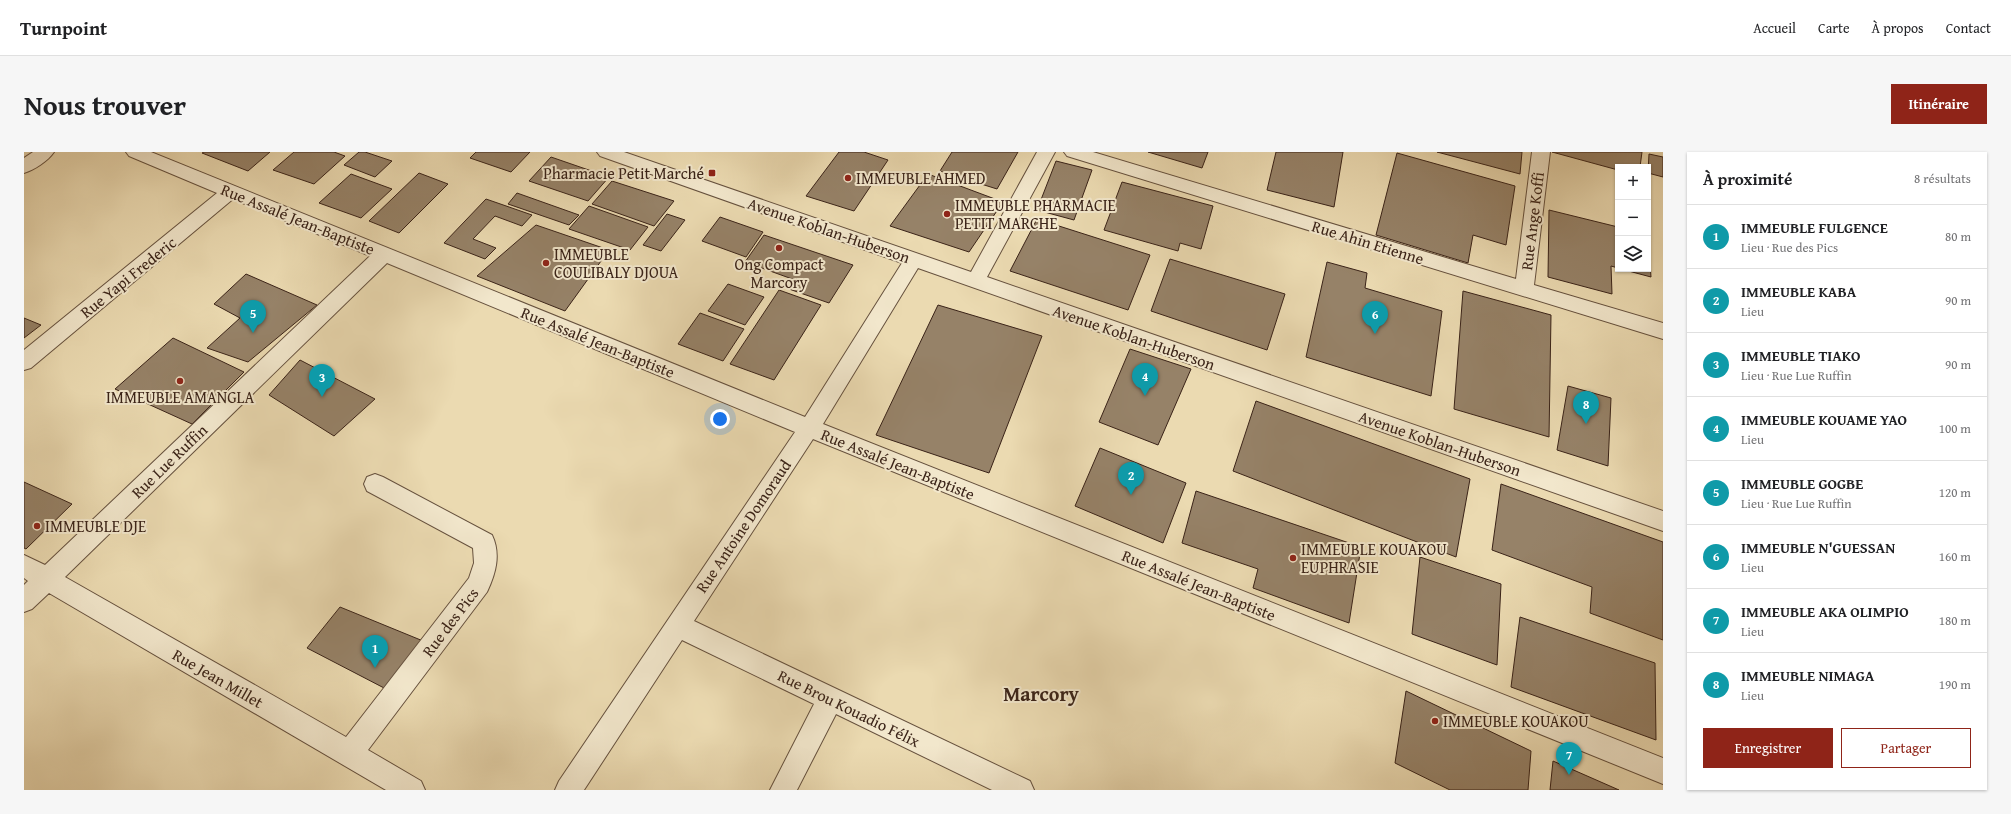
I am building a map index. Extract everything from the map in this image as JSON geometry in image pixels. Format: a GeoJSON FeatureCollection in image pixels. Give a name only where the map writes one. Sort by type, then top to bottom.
{"type":"FeatureCollection","features":[{"type":"Feature","properties":{"kind":"street"},"geometry":{"type":"LineString","coordinates":[[24,167],[45,152]]}},
{"type":"Feature","properties":{"kind":"street","name":"Rue Assalé Jean-Baptiste"},"geometry":{"type":"LineString","coordinates":[[135,152],[809,428],[1663,771]]}},
{"type":"Feature","properties":{"kind":"street","name":"Avenue Koblan-Huberson"},"geometry":{"type":"LineString","coordinates":[[606,152],[1663,521]]}},
{"type":"Feature","properties":{"kind":"street"},"geometry":{"type":"LineString","coordinates":[[975,281],[1046,152]]}},
{"type":"Feature","properties":{"kind":"street","name":"Rue Ahin Etienne"},"geometry":{"type":"LineString","coordinates":[[1073,152],[1663,331]]}},
{"type":"Feature","properties":{"kind":"street","name":"Rue Ange Koffi"},"geometry":{"type":"LineString","coordinates":[[1524,289],[1541,152]]}},
{"type":"Feature","properties":{"kind":"street","name":"Rue Yapi Frederic"},"geometry":{"type":"LineString","coordinates":[[24,362],[231,191]]}},
{"type":"Feature","properties":{"kind":"street","name":"Rue Lue Ruffin"},"geometry":{"type":"LineString","coordinates":[[24,601],[384,254]]}},
{"type":"Feature","properties":{"kind":"street","name":"Rue Antoine Domoraud"},"geometry":{"type":"LineString","coordinates":[[568,790],[677,624],[809,428],[913,260]]}},
{"type":"Feature","properties":{"kind":"street","name":"Rue des Pics"},"geometry":{"type":"LineString","coordinates":[[349,754],[479,584],[486,563],[484,542],[375,484]]}},
{"type":"Feature","properties":{"kind":"street","name":"Rue Jean Millet"},"geometry":{"type":"LineString","coordinates":[[24,566],[412,790]]}},
{"type":"Feature","properties":{"kind":"street","name":"Rue Brou Kouadio Félix"},"geometry":{"type":"LineString","coordinates":[[677,624],[1021,790]]}},
{"type":"Feature","properties":{"kind":"street"},"geometry":{"type":"LineString","coordinates":[[783,790],[830,699]]}},
{"type":"Feature","properties":{"kind":"building"},"geometry":{"type":"Polygon","coordinates":[[[270,152],[248,171],[202,153],[270,152]]]}},
{"type":"Feature","properties":{"kind":"building"},"geometry":{"type":"Polygon","coordinates":[[[294,152],[334,152],[345,156],[314,184],[273,170],[294,152]]]}},
{"type":"Feature","properties":{"kind":"building"},"geometry":{"type":"Polygon","coordinates":[[[359,152],[365,152],[392,161],[375,177],[344,165],[359,152]]]}},
{"type":"Feature","properties":{"kind":"building"},"geometry":{"type":"Polygon","coordinates":[[[476,152],[530,152],[511,172],[470,158],[476,152]]]}},
{"type":"Feature","properties":{"kind":"building","name":"IMMEUBLE AHMED"},"geometry":{"type":"Polygon","coordinates":[[[839,152],[864,152],[888,160],[854,211],[806,196],[839,152]]]}},
{"type":"Feature","properties":{"kind":"building"},"geometry":{"type":"Polygon","coordinates":[[[952,152],[1018,152],[997,189],[940,171],[952,152]]]}},
{"type":"Feature","properties":{"kind":"building"},"geometry":{"type":"Polygon","coordinates":[[[1148,152],[1208,152],[1202,168],[1148,152]]]}},
{"type":"Feature","properties":{"kind":"building"},"geometry":{"type":"Polygon","coordinates":[[[1276,152],[1343,152],[1334,207],[1267,190],[1276,152]]]}},
{"type":"Feature","properties":{"kind":"building"},"geometry":{"type":"Polygon","coordinates":[[[1437,152],[1522,152],[1520,174],[1437,152]]]}},
{"type":"Feature","properties":{"kind":"building"},"geometry":{"type":"Polygon","coordinates":[[[1552,152],[1642,152],[1640,164],[1615,164],[1615,169],[1552,152]]]}},
{"type":"Feature","properties":{"kind":"building"},"geometry":{"type":"Polygon","coordinates":[[[1397,153],[1515,186],[1506,245],[1473,235],[1468,263],[1376,235],[1397,153]]]}},
{"type":"Feature","properties":{"kind":"building"},"geometry":{"type":"Polygon","coordinates":[[[1649,154],[1663,157],[1663,177],[1651,174],[1651,164],[1648,164],[1649,154]]]}},
{"type":"Feature","properties":{"kind":"building"},"geometry":{"type":"Polygon","coordinates":[[[551,157],[609,177],[588,201],[529,181],[551,157]]]}},
{"type":"Feature","properties":{"kind":"building"},"geometry":{"type":"Polygon","coordinates":[[[1056,161],[1092,170],[1074,220],[1037,210],[1056,161]]]}},
{"type":"Feature","properties":{"kind":"building"},"geometry":{"type":"Polygon","coordinates":[[[419,173],[448,184],[399,233],[369,221],[419,173]]]}},
{"type":"Feature","properties":{"kind":"building"},"geometry":{"type":"Polygon","coordinates":[[[351,174],[392,189],[361,218],[319,203],[351,174]]]}},
{"type":"Feature","properties":{"kind":"building","name":"IMMEUBLE PHARMACIE PETIT MARCHE"},"geometry":{"type":"Polygon","coordinates":[[[928,174],[1003,202],[969,252],[890,226],[928,174]]]}},
{"type":"Feature","properties":{"kind":"building"},"geometry":{"type":"Polygon","coordinates":[[[612,181],[674,201],[654,226],[592,204],[612,181]]]}},
{"type":"Feature","properties":{"kind":"building"},"geometry":{"type":"Polygon","coordinates":[[[1122,182],[1213,206],[1201,249],[1180,243],[1178,251],[1104,230],[1122,182]]]}},
{"type":"Feature","properties":{"kind":"building"},"geometry":{"type":"Polygon","coordinates":[[[517,193],[579,215],[569,225],[508,204],[517,193]]]}},
{"type":"Feature","properties":{"kind":"building"},"geometry":{"type":"Polygon","coordinates":[[[486,199],[532,215],[522,226],[495,216],[473,239],[496,248],[485,259],[444,243],[486,199]]]}},
{"type":"Feature","properties":{"kind":"building"},"geometry":{"type":"Polygon","coordinates":[[[589,206],[648,227],[630,250],[569,229],[589,206]]]}},
{"type":"Feature","properties":{"kind":"building"},"geometry":{"type":"Polygon","coordinates":[[[1549,210],[1615,226],[1615,267],[1611,266],[1612,294],[1548,277],[1549,210]]]}},
{"type":"Feature","properties":{"kind":"building"},"geometry":{"type":"Polygon","coordinates":[[[667,214],[685,220],[661,251],[643,245],[667,214]]]}},
{"type":"Feature","properties":{"kind":"building"},"geometry":{"type":"Polygon","coordinates":[[[720,217],[763,232],[746,257],[702,241],[720,217]]]}},
{"type":"Feature","properties":{"kind":"building"},"geometry":{"type":"Polygon","coordinates":[[[1037,219],[1150,255],[1128,310],[1010,271],[1037,219]]]}},
{"type":"Feature","properties":{"kind":"building","name":"IMMEUBLE COULIBALY DJOUA"},"geometry":{"type":"Polygon","coordinates":[[[536,225],[609,250],[565,311],[477,276],[536,225]]]}},
{"type":"Feature","properties":{"kind":"building"},"geometry":{"type":"Polygon","coordinates":[[[764,235],[853,265],[829,303],[789,289],[795,280],[745,262],[764,235]]]}},
{"type":"Feature","properties":{"kind":"building"},"geometry":{"type":"Polygon","coordinates":[[[1170,259],[1285,294],[1267,350],[1151,311],[1170,259]]]}},
{"type":"Feature","properties":{"kind":"building"},"geometry":{"type":"Polygon","coordinates":[[[1327,262],[1367,273],[1365,288],[1442,311],[1431,396],[1306,357],[1327,262]]]}},
{"type":"Feature","properties":{"kind":"building"},"geometry":{"type":"Polygon","coordinates":[[[1632,272],[1651,272],[1651,277],[1632,272]]]}},
{"type":"Feature","properties":{"kind":"building"},"geometry":{"type":"Polygon","coordinates":[[[246,274],[317,305],[248,362],[207,348],[240,318],[214,304],[246,274]]]}},
{"type":"Feature","properties":{"kind":"building"},"geometry":{"type":"Polygon","coordinates":[[[728,284],[764,297],[745,325],[708,311],[728,284]]]}},
{"type":"Feature","properties":{"kind":"building"},"geometry":{"type":"Polygon","coordinates":[[[779,290],[821,305],[774,380],[730,364],[779,290]]]}},
{"type":"Feature","properties":{"kind":"building"},"geometry":{"type":"Polygon","coordinates":[[[1463,291],[1551,315],[1549,437],[1454,409],[1463,291]]]}},
{"type":"Feature","properties":{"kind":"building"},"geometry":{"type":"Polygon","coordinates":[[[938,305],[1042,336],[989,473],[876,435],[938,305]]]}},
{"type":"Feature","properties":{"kind":"building"},"geometry":{"type":"Polygon","coordinates":[[[700,313],[744,329],[723,361],[678,344],[700,313]]]}},
{"type":"Feature","properties":{"kind":"building"},"geometry":{"type":"Polygon","coordinates":[[[24,318],[41,325],[24,338],[24,318]]]}},
{"type":"Feature","properties":{"kind":"building","name":"IMMEUBLE AMANGLA"},"geometry":{"type":"Polygon","coordinates":[[[173,338],[244,372],[192,424],[115,389],[173,338]]]}},
{"type":"Feature","properties":{"kind":"building"},"geometry":{"type":"Polygon","coordinates":[[[1130,349],[1191,369],[1158,445],[1099,422],[1130,349]]]}},
{"type":"Feature","properties":{"kind":"building"},"geometry":{"type":"Polygon","coordinates":[[[300,360],[375,399],[334,436],[269,395],[300,360]]]}},
{"type":"Feature","properties":{"kind":"building"},"geometry":{"type":"Polygon","coordinates":[[[1568,386],[1611,398],[1608,466],[1557,450],[1568,386]]]}},
{"type":"Feature","properties":{"kind":"building"},"geometry":{"type":"Polygon","coordinates":[[[1256,401],[1470,479],[1456,557],[1233,471],[1256,401]]]}},
{"type":"Feature","properties":{"kind":"building"},"geometry":{"type":"Polygon","coordinates":[[[1100,448],[1186,483],[1163,543],[1075,506],[1100,448]]]}},
{"type":"Feature","properties":{"kind":"building","name":"IMMEUBLE DJE"},"geometry":{"type":"Polygon","coordinates":[[[24,482],[72,504],[26,549],[24,548],[24,482]]]}},
{"type":"Feature","properties":{"kind":"building"},"geometry":{"type":"Polygon","coordinates":[[[1501,484],[1663,542],[1663,640],[1590,613],[1592,587],[1492,550],[1501,484]]]}},
{"type":"Feature","properties":{"kind":"building","name":"IMMEUBLE KOUAKOU EUPHRASIE"},"geometry":{"type":"Polygon","coordinates":[[[1196,491],[1361,547],[1349,623],[1253,588],[1258,569],[1182,543],[1196,491]]]}},
{"type":"Feature","properties":{"kind":"building"},"geometry":{"type":"Polygon","coordinates":[[[1420,557],[1501,584],[1497,665],[1412,634],[1420,557]]]}},
{"type":"Feature","properties":{"kind":"building"},"geometry":{"type":"Polygon","coordinates":[[[340,607],[428,643],[386,689],[307,648],[340,607]]]}},
{"type":"Feature","properties":{"kind":"building"},"geometry":{"type":"Polygon","coordinates":[[[1520,617],[1655,663],[1656,740],[1511,687],[1520,617]]]}},
{"type":"Feature","properties":{"kind":"building","name":"IMMEUBLE KOUAKOU"},"geometry":{"type":"Polygon","coordinates":[[[1406,691],[1531,751],[1528,790],[1450,790],[1395,763],[1406,691]]]}},
{"type":"Feature","properties":{"kind":"building"},"geometry":{"type":"Polygon","coordinates":[[[1553,761],[1619,790],[1550,790],[1553,761]]]}},
{"type":"Feature","properties":{"kind":"place","name":"Pharmacie Petit Marché"},"geometry":{"type":"Point","coordinates":[712,173]}},
{"type":"Feature","properties":{"kind":"place","name":"IMMEUBLE AHMED"},"geometry":{"type":"Point","coordinates":[848,178]}},
{"type":"Feature","properties":{"kind":"place","name":"IMMEUBLE PHARMACIE PETIT MARCHE"},"geometry":{"type":"Point","coordinates":[947,214]}},
{"type":"Feature","properties":{"kind":"place","name":"Ong Compact Marcory"},"geometry":{"type":"Point","coordinates":[779,248]}},
{"type":"Feature","properties":{"kind":"place","name":"IMMEUBLE COULIBALY DJOUA"},"geometry":{"type":"Point","coordinates":[546,263]}},
{"type":"Feature","properties":{"kind":"place","name":"IMMEUBLE GOGBE"},"geometry":{"type":"Point","coordinates":[253,333]}},
{"type":"Feature","properties":{"kind":"place","name":"IMMEUBLE N'GUESSAN"},"geometry":{"type":"Point","coordinates":[1375,334]}},
{"type":"Feature","properties":{"kind":"place","name":"IMMEUBLE AMANGLA"},"geometry":{"type":"Point","coordinates":[180,381]}},
{"type":"Feature","properties":{"kind":"place","name":"IMMEUBLE KOUAME YAO"},"geometry":{"type":"Point","coordinates":[1145,396]}},
{"type":"Feature","properties":{"kind":"place","name":"IMMEUBLE TIAKO"},"geometry":{"type":"Point","coordinates":[322,397]}},
{"type":"Feature","properties":{"kind":"place","name":"IMMEUBLE NIMAGA"},"geometry":{"type":"Point","coordinates":[1586,424]}},
{"type":"Feature","properties":{"kind":"place","name":"IMMEUBLE KABA"},"geometry":{"type":"Point","coordinates":[1131,495]}},
{"type":"Feature","properties":{"kind":"place","name":"IMMEUBLE DJE"},"geometry":{"type":"Point","coordinates":[37,526]}},
{"type":"Feature","properties":{"kind":"place","name":"IMMEUBLE KOUAKOU EUPHRASIE"},"geometry":{"type":"Point","coordinates":[1293,558]}},
{"type":"Feature","properties":{"kind":"place","name":"IMMEUBLE FULGENCE"},"geometry":{"type":"Point","coordinates":[375,668]}},
{"type":"Feature","properties":{"kind":"place","name":"IMMEUBLE KOUAKOU"},"geometry":{"type":"Point","coordinates":[1435,721]}},
{"type":"Feature","properties":{"kind":"place","name":"IMMEUBLE AKA OLIMPIO"},"geometry":{"type":"Point","coordinates":[1569,775]}},
{"type":"Feature","properties":{"kind":"district","name":"Marcory"},"geometry":{"type":"Point","coordinates":[1041,693]}}]}
